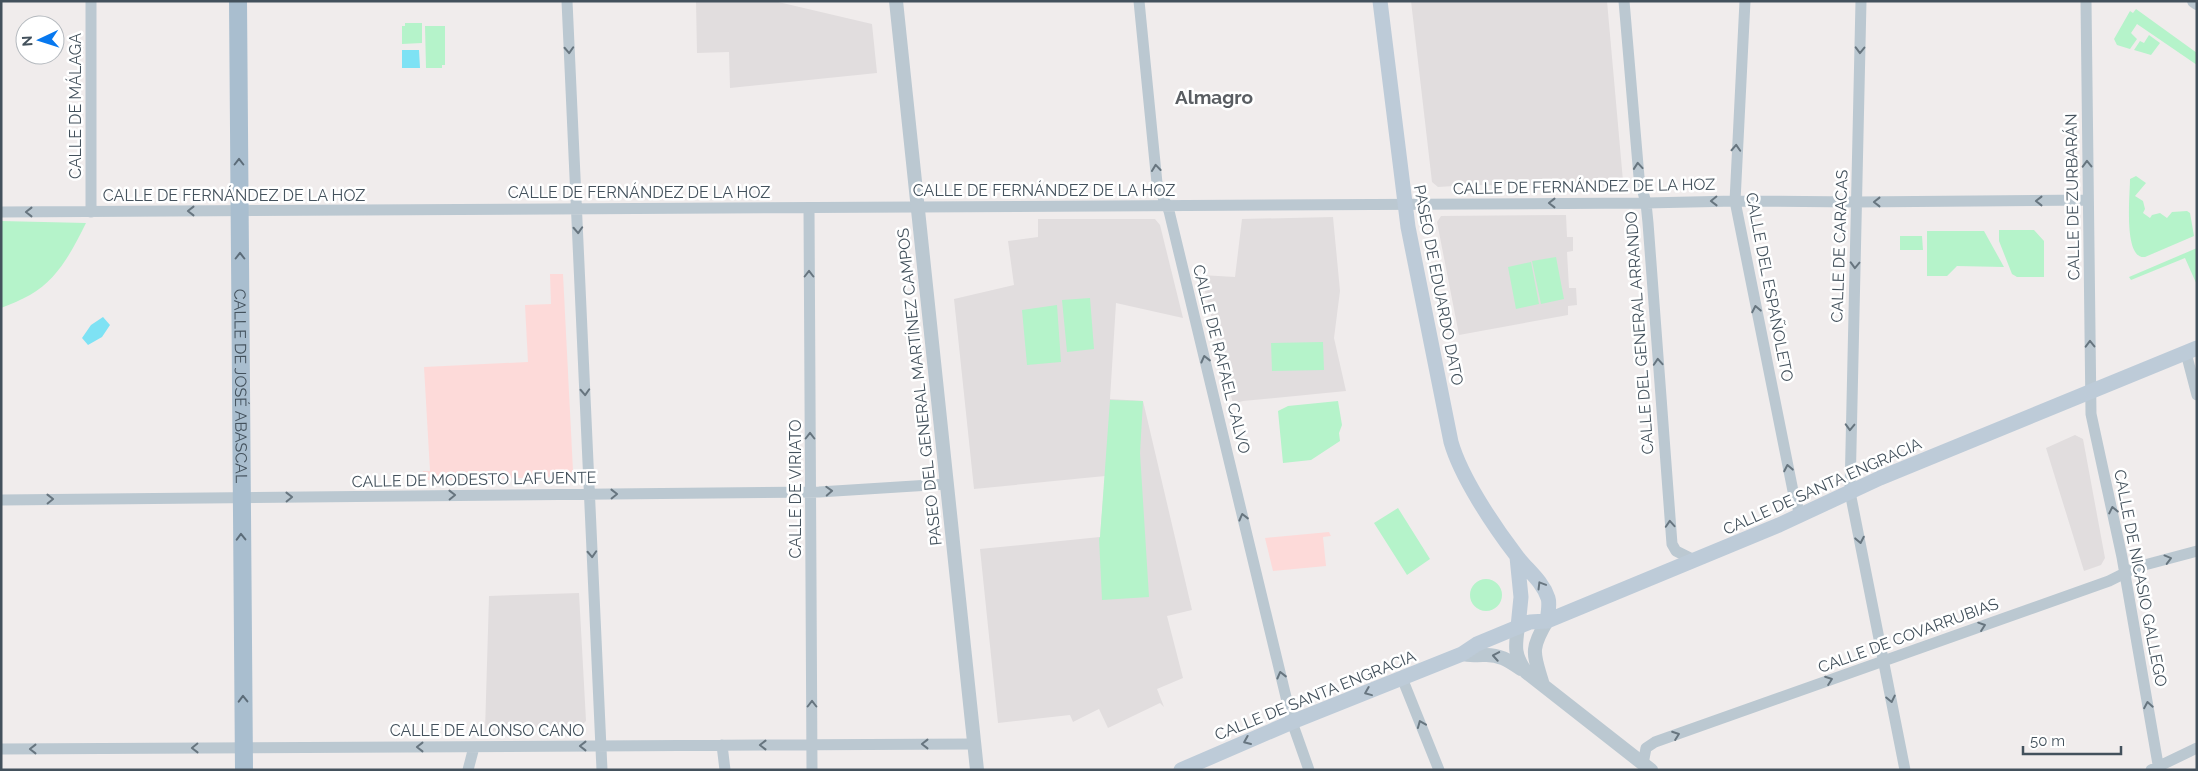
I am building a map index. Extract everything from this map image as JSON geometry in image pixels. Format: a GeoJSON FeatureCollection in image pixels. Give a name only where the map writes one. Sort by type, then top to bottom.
{"type":"FeatureCollection","features":[{"type":"Feature","properties":{"kind":"main road","name":"CALLE DE JOSÉ ABASCAL"},"geometry":{"type":"LineString","coordinates":[[238,1],[244,770]]}},
{"type":"Feature","properties":{"kind":"main road","name":"PASEO DE EDUARDO DATO"},"geometry":{"type":"LineString","coordinates":[[1380,1],[1405,204],[1454,454],[1463,472],[1517,557],[1536,577],[1549,599],[1547,621]]}},
{"type":"Feature","properties":{"kind":"main road","name":"CALLE DE SANTA ENGRACIA"},"geometry":{"type":"LineString","coordinates":[[1181,770],[1292,722],[1462,654],[1477,644],[1518,626],[1530,622],[1547,621],[1800,515],[1874,480],[2192,350]]}},
{"type":"Feature","properties":{"kind":"main road"},"geometry":{"type":"LineString","coordinates":[[1517,557],[1520,597],[1518,626]]}},
{"type":"Feature","properties":{"kind":"street","name":"CALLE DE MÁLAGA"},"geometry":{"type":"LineString","coordinates":[[91,212],[92,1]]}},
{"type":"Feature","properties":{"kind":"street"},"geometry":{"type":"LineString","coordinates":[[567,1],[602,770]]}},
{"type":"Feature","properties":{"kind":"street","name":"PASEO DEL GENERAL MARTÍNEZ CAMPOS"},"geometry":{"type":"LineString","coordinates":[[896,1],[977,770]]}},
{"type":"Feature","properties":{"kind":"street","name":"CALLE DE RAFAEL CALVO"},"geometry":{"type":"LineString","coordinates":[[1139,1],[1157,183],[1166,206],[1292,722],[1309,770]]}},
{"type":"Feature","properties":{"kind":"street","name":"CALLE DEL GENERAL ARRANDO"},"geometry":{"type":"LineString","coordinates":[[1624,1],[1639,177],[1646,203],[1672,544],[1676,551],[1694,560]]}},
{"type":"Feature","properties":{"kind":"street","name":"CALLE DEL ESPAÑOLETO"},"geometry":{"type":"LineString","coordinates":[[1745,1],[1735,201],[1793,491],[1800,515]]}},
{"type":"Feature","properties":{"kind":"street","name":"CALLE DE CARACAS"},"geometry":{"type":"LineString","coordinates":[[1861,1],[1849,462],[1850,492],[1905,770]]}},
{"type":"Feature","properties":{"kind":"street","name":"CALLE DE ZURBARÁN"},"geometry":{"type":"LineString","coordinates":[[2086,1],[2090,392]]}},
{"type":"Feature","properties":{"kind":"street","name":"CALLE DE FERNÁNDEZ DE LA HOZ"},"geometry":{"type":"LineString","coordinates":[[1,212],[2088,200]]}},
{"type":"Feature","properties":{"kind":"street","name":"CALLE DE VIRIATO"},"geometry":{"type":"LineString","coordinates":[[809,208],[812,770]]}},
{"type":"Feature","properties":{"kind":"street"},"geometry":{"type":"LineString","coordinates":[[2192,350],[2197,395]]}},
{"type":"Feature","properties":{"kind":"street","name":"CALLE DE NICASIO GALLEGO"},"geometry":{"type":"LineString","coordinates":[[2090,392],[2091,414],[2125,574],[2156,768]]}},
{"type":"Feature","properties":{"kind":"street","name":"CALLE DE MODESTO LAFUENTE"},"geometry":{"type":"LineString","coordinates":[[1,500],[811,492],[946,484]]}},
{"type":"Feature","properties":{"kind":"street","name":"CALLE DE COVARRUBIAS"},"geometry":{"type":"LineString","coordinates":[[1647,767],[1646,748],[1655,742],[2125,574],[2137,567],[2197,551]]}},
{"type":"Feature","properties":{"kind":"street"},"geometry":{"type":"LineString","coordinates":[[1543,685],[1533,654],[1539,634],[1547,621]]}},
{"type":"Feature","properties":{"kind":"street"},"geometry":{"type":"LineString","coordinates":[[1518,626],[1516,656],[1526,672]]}},
{"type":"Feature","properties":{"kind":"street","name":"CALLE DE SANTA ENGRACIA"},"geometry":{"type":"LineString","coordinates":[[1462,654],[1471,656],[1480,654],[1501,656],[1526,672],[1647,767]]}},
{"type":"Feature","properties":{"kind":"street"},"geometry":{"type":"LineString","coordinates":[[1402,678],[1439,770]]}},
{"type":"Feature","properties":{"kind":"street","name":"CALLE DE ALONSO CANO"},"geometry":{"type":"LineString","coordinates":[[1,749],[974,744]]}},
{"type":"Feature","properties":{"kind":"street"},"geometry":{"type":"LineString","coordinates":[[722,746],[725,770]]}},
{"type":"Feature","properties":{"kind":"street"},"geometry":{"type":"LineString","coordinates":[[468,770],[474,747]]}},
{"type":"Feature","properties":{"kind":"street"},"geometry":{"type":"LineString","coordinates":[[2156,768],[2197,748]]}},
{"type":"Feature","properties":{"kind":"shaded area"},"geometry":{"type":"Polygon","coordinates":[[[696,1],[774,1],[872,24],[877,73],[730,88],[729,52],[697,53],[696,1]]]}},
{"type":"Feature","properties":{"kind":"shaded area"},"geometry":{"type":"Polygon","coordinates":[[[1411,1],[1607,1],[1623,181],[1618,186],[1470,185],[1438,187],[1432,182],[1411,1]]]}},
{"type":"Feature","properties":{"kind":"shaded area"},"geometry":{"type":"Polygon","coordinates":[[[1566,215],[1567,237],[1573,237],[1573,251],[1567,252],[1569,288],[1576,288],[1577,305],[1568,306],[1568,315],[1459,335],[1437,222],[1441,216],[1566,215]]]}},
{"type":"Feature","properties":{"kind":"shaded area"},"geometry":{"type":"Polygon","coordinates":[[[1333,217],[1340,291],[1334,338],[1346,391],[1243,401],[1233,404],[1201,275],[1235,277],[1242,219],[1333,217]]]}},
{"type":"Feature","properties":{"kind":"shaded area"},"geometry":{"type":"Polygon","coordinates":[[[1038,219],[1155,219],[1160,225],[1183,318],[1116,303],[1110,399],[1143,401],[1192,610],[1167,616],[1183,678],[1157,689],[1164,707],[1160,703],[1108,728],[1099,709],[1073,722],[1070,715],[998,723],[980,549],[1100,537],[1105,476],[974,489],[954,299],[1014,285],[1008,241],[1038,237],[1038,219]]]}},
{"type":"Feature","properties":{"kind":"shaded area"},"geometry":{"type":"Polygon","coordinates":[[[550,274],[563,274],[573,471],[567,477],[423,480],[423,471],[430,471],[424,367],[528,362],[525,305],[551,304],[550,274]]]}},
{"type":"Feature","properties":{"kind":"shaded area"},"geometry":{"type":"Polygon","coordinates":[[[2075,435],[2083,439],[2105,558],[2101,565],[2084,571],[2046,448],[2075,435]]]}},
{"type":"Feature","properties":{"kind":"shaded area"},"geometry":{"type":"Polygon","coordinates":[[[1329,532],[1331,536],[1323,537],[1326,566],[1273,571],[1265,538],[1329,532]]]}},
{"type":"Feature","properties":{"kind":"shaded area"},"geometry":{"type":"Polygon","coordinates":[[[579,593],[586,721],[578,729],[485,731],[489,596],[579,593]]]}},
{"type":"Feature","properties":{"kind":"green space"},"geometry":{"type":"Polygon","coordinates":[[[2136,9],[2197,53],[2197,65],[2137,24],[2131,33],[2137,39],[2130,49],[2117,45],[2114,39],[2130,11],[2133,13],[2136,9]]]}},
{"type":"Feature","properties":{"kind":"green space"},"geometry":{"type":"Polygon","coordinates":[[[405,23],[422,23],[422,43],[402,44],[402,26],[405,26],[405,23]]]}},
{"type":"Feature","properties":{"kind":"green space"},"geometry":{"type":"Polygon","coordinates":[[[425,26],[445,26],[445,65],[442,65],[442,68],[426,68],[425,26]]]}},
{"type":"Feature","properties":{"kind":"green space"},"geometry":{"type":"Polygon","coordinates":[[[2149,35],[2160,43],[2151,55],[2134,50],[2140,41],[2144,43],[2149,35]]]}},
{"type":"Feature","properties":{"kind":"green space"},"geometry":{"type":"Polygon","coordinates":[[[2136,176],[2146,183],[2135,196],[2143,201],[2145,209],[2143,213],[2150,218],[2152,215],[2160,213],[2167,218],[2172,212],[2187,211],[2190,213],[2194,236],[2145,257],[2138,255],[2133,248],[2129,225],[2130,179],[2136,176]]]}},
{"type":"Feature","properties":{"kind":"green space"},"geometry":{"type":"Polygon","coordinates":[[[1,221],[86,223],[70,254],[49,281],[30,295],[1,308],[1,221]]]}},
{"type":"Feature","properties":{"kind":"green space"},"geometry":{"type":"Polygon","coordinates":[[[1999,230],[2034,230],[2044,241],[2044,277],[2017,277],[2012,274],[1999,241],[1999,230]]]}},
{"type":"Feature","properties":{"kind":"green space"},"geometry":{"type":"Polygon","coordinates":[[[1927,231],[1984,231],[2004,267],[1957,266],[1947,276],[1927,276],[1927,231]]]}},
{"type":"Feature","properties":{"kind":"green space"},"geometry":{"type":"Polygon","coordinates":[[[1900,236],[1922,236],[1923,250],[1900,250],[1900,236]]]}},
{"type":"Feature","properties":{"kind":"green space"},"geometry":{"type":"Polygon","coordinates":[[[2197,248],[2197,285],[2185,258],[2131,280],[2129,277],[2197,248]]]}},
{"type":"Feature","properties":{"kind":"green space"},"geometry":{"type":"Polygon","coordinates":[[[1556,257],[1564,299],[1541,304],[1532,261],[1556,257]]]}},
{"type":"Feature","properties":{"kind":"green space"},"geometry":{"type":"Polygon","coordinates":[[[1531,262],[1539,304],[1516,309],[1508,267],[1531,262]]]}},
{"type":"Feature","properties":{"kind":"green space"},"geometry":{"type":"Polygon","coordinates":[[[1090,298],[1094,349],[1067,352],[1062,300],[1090,298]]]}},
{"type":"Feature","properties":{"kind":"green space"},"geometry":{"type":"Polygon","coordinates":[[[1057,305],[1061,362],[1027,365],[1022,310],[1057,305]]]}},
{"type":"Feature","properties":{"kind":"green space"},"geometry":{"type":"Polygon","coordinates":[[[1323,342],[1324,370],[1272,371],[1271,343],[1323,342]]]}},
{"type":"Feature","properties":{"kind":"green space"},"geometry":{"type":"Polygon","coordinates":[[[1110,400],[1143,401],[1140,453],[1149,597],[1102,600],[1099,538],[1110,400]]]}},
{"type":"Feature","properties":{"kind":"green space"},"geometry":{"type":"Polygon","coordinates":[[[1338,401],[1342,425],[1339,433],[1340,441],[1311,460],[1283,463],[1278,411],[1288,406],[1338,401]]]}},
{"type":"Feature","properties":{"kind":"green space"},"geometry":{"type":"Polygon","coordinates":[[[1398,508],[1430,559],[1407,575],[1374,523],[1398,508]]]}},
{"type":"Feature","properties":{"kind":"green space"},"geometry":{"type":"Polygon","coordinates":[[[1486,579],[1492,580],[1497,584],[1501,589],[1501,601],[1497,606],[1492,610],[1486,611],[1480,610],[1475,606],[1471,601],[1470,595],[1471,589],[1475,584],[1480,580],[1486,579]]]}},
{"type":"Feature","properties":{"kind":"water"},"geometry":{"type":"Polygon","coordinates":[[[402,50],[419,50],[420,68],[402,68],[402,50]]]}},
{"type":"Feature","properties":{"kind":"water"},"geometry":{"type":"Polygon","coordinates":[[[103,317],[110,325],[102,337],[88,345],[82,338],[91,325],[103,317]]]}},
{"type":"Feature","properties":{"kind":"district","name":"Almagro"},"geometry":{"type":"Point","coordinates":[1214,97]}}]}
